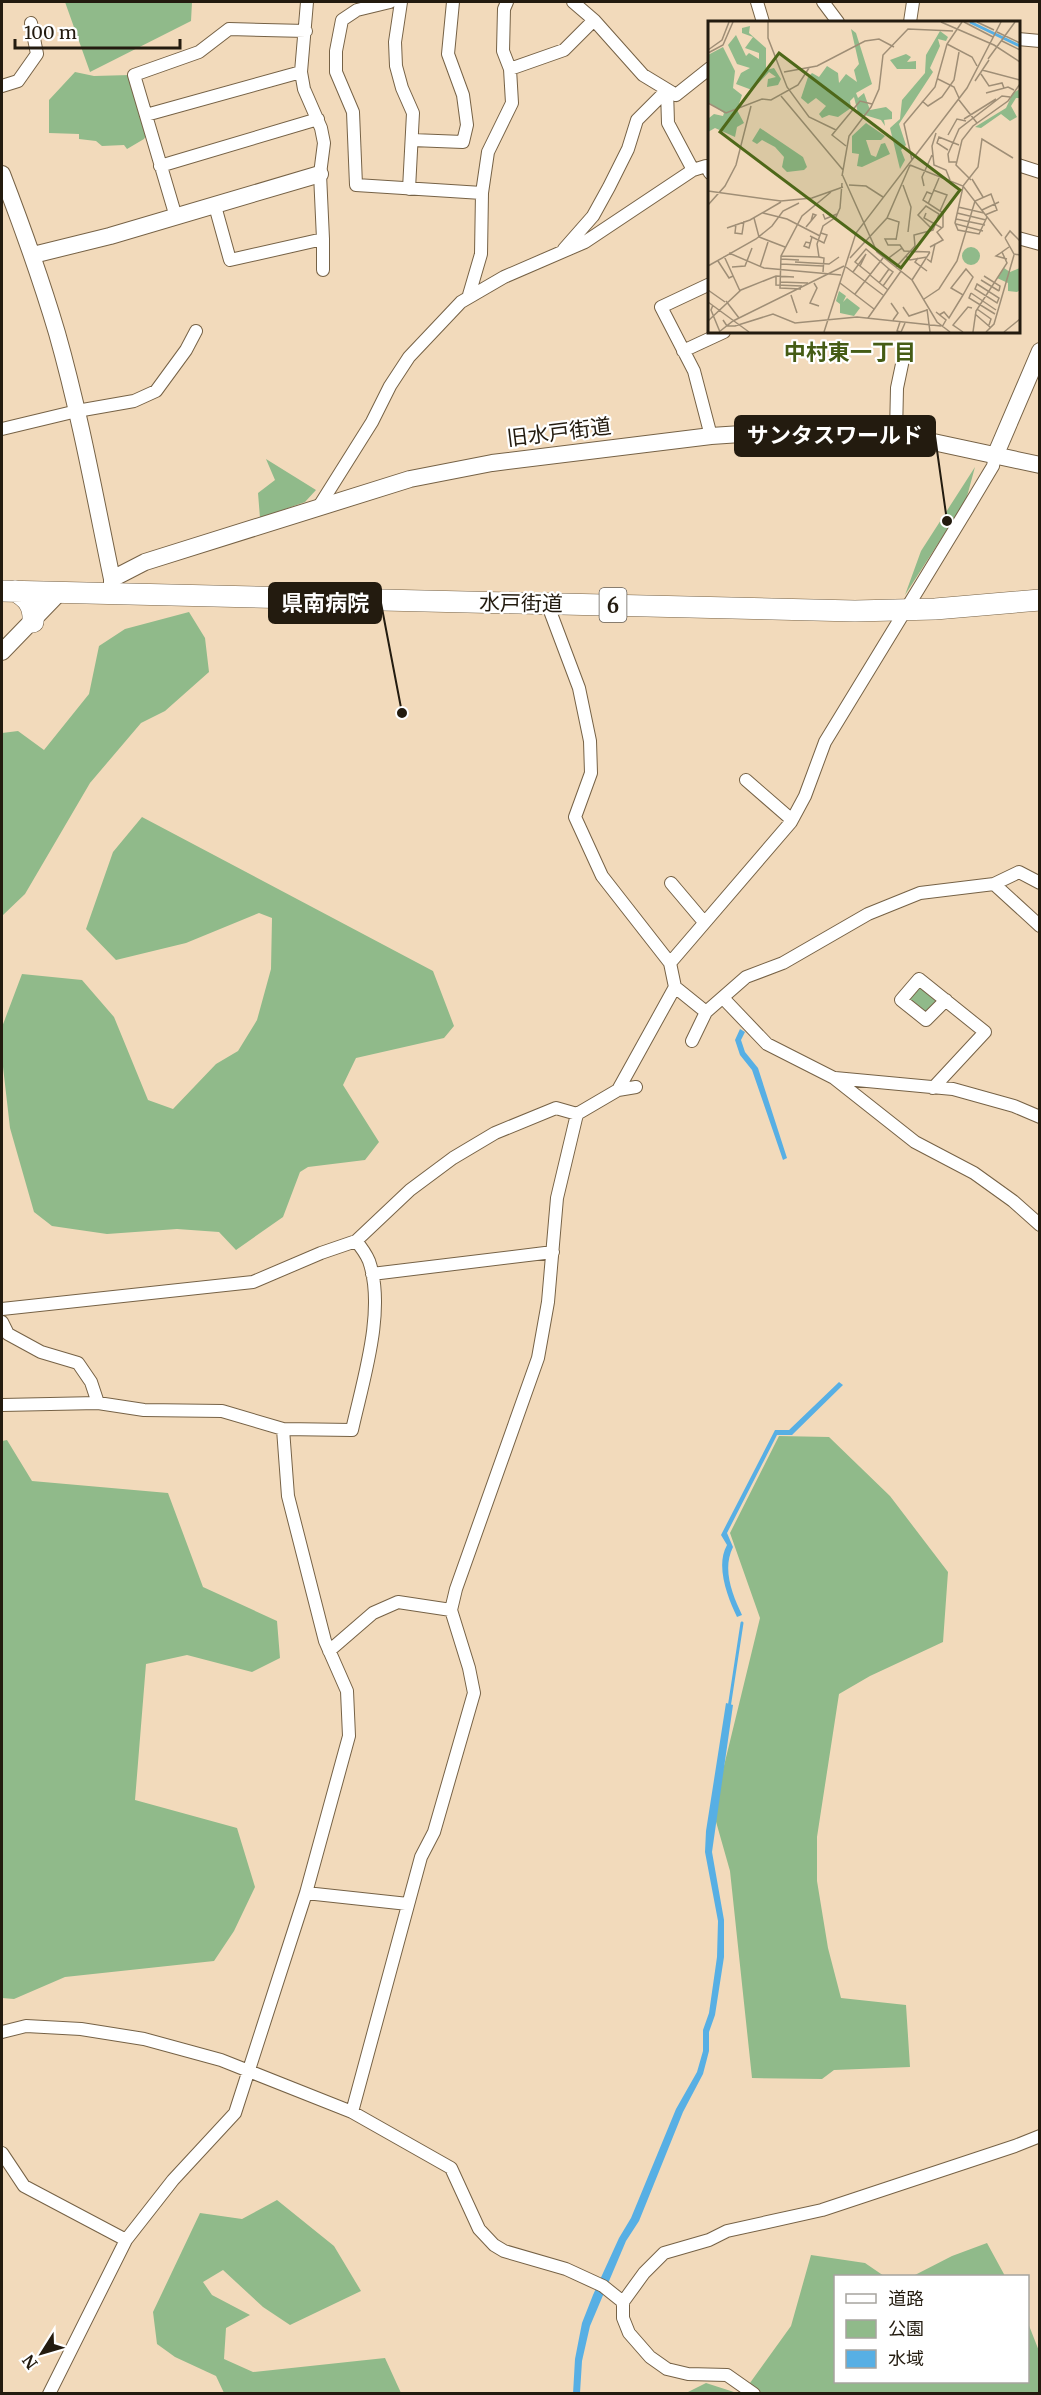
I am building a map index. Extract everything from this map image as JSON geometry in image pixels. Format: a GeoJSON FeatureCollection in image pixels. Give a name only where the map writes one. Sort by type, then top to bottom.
{"type":"FeatureCollection","features":[{"type":"Feature","properties":{"kind":"highway","name":"水戸街道"},"geometry":{"type":"LineString","coordinates":[[8,591],[60,592],[112,586],[548,603],[904,610],[1040,600]]}},
{"type":"Feature","properties":{"kind":"highway"},"geometry":{"type":"LineString","coordinates":[[8,591],[29,601],[33,621]]}},
{"type":"Feature","properties":{"kind":"street"},"geometry":{"type":"LineString","coordinates":[[307,2],[301,72],[304,89],[318,119],[324,143],[320,174],[323,270]]}},
{"type":"Feature","properties":{"kind":"street"},"geometry":{"type":"LineString","coordinates":[[390,2],[357,10],[342,20],[336,51],[336,72],[353,112],[356,185],[482,193]]}},
{"type":"Feature","properties":{"kind":"street"},"geometry":{"type":"LineString","coordinates":[[400,2],[395,42],[396,66],[413,114],[410,189]]}},
{"type":"Feature","properties":{"kind":"street"},"geometry":{"type":"LineString","coordinates":[[412,140],[463,142],[467,125],[463,95],[448,54],[453,2]]}},
{"type":"Feature","properties":{"kind":"street"},"geometry":{"type":"LineString","coordinates":[[469,295],[481,254],[482,193],[488,152],[512,103],[510,69],[503,51],[504,9],[507,2]]}},
{"type":"Feature","properties":{"kind":"street"},"geometry":{"type":"LineString","coordinates":[[573,2],[594,20],[643,75],[666,90],[676,95],[708,70]]}},
{"type":"Feature","properties":{"kind":"street"},"geometry":{"type":"LineString","coordinates":[[757,2],[763,21]]}},
{"type":"Feature","properties":{"kind":"street"},"geometry":{"type":"LineString","coordinates":[[823,2],[837,21]]}},
{"type":"Feature","properties":{"kind":"street"},"geometry":{"type":"LineString","coordinates":[[910,21],[912,2]]}},
{"type":"Feature","properties":{"kind":"street"},"geometry":{"type":"LineString","coordinates":[[510,69],[564,50],[594,20]]}},
{"type":"Feature","properties":{"kind":"street"},"geometry":{"type":"LineString","coordinates":[[2,86],[18,81],[37,54],[31,23]]}},
{"type":"Feature","properties":{"kind":"street"},"geometry":{"type":"LineString","coordinates":[[176,217],[134,75],[141,70],[198,52],[229,29],[306,31]]}},
{"type":"Feature","properties":{"kind":"street"},"geometry":{"type":"LineString","coordinates":[[1020,39],[1040,41]]}},
{"type":"Feature","properties":{"kind":"street"},"geometry":{"type":"LineString","coordinates":[[146,115],[301,72]]}},
{"type":"Feature","properties":{"kind":"street"},"geometry":{"type":"LineString","coordinates":[[666,90],[668,123],[693,171]]}},
{"type":"Feature","properties":{"kind":"street"},"geometry":{"type":"LineString","coordinates":[[561,252],[593,216],[628,149],[637,120],[666,90]]}},
{"type":"Feature","properties":{"kind":"street"},"geometry":{"type":"LineString","coordinates":[[160,166],[318,119]]}},
{"type":"Feature","properties":{"kind":"street"},"geometry":{"type":"LineString","coordinates":[[318,508],[372,422],[390,386],[409,357],[469,295],[504,277],[585,242],[693,171],[706,166],[708,170]]}},
{"type":"Feature","properties":{"kind":"street"},"geometry":{"type":"LineString","coordinates":[[1020,166],[1040,172]]}},
{"type":"Feature","properties":{"kind":"street"},"geometry":{"type":"LineString","coordinates":[[2,174],[33,255],[57,335],[77,411],[112,586]]}},
{"type":"Feature","properties":{"kind":"street"},"geometry":{"type":"LineString","coordinates":[[33,255],[215,206],[320,174]]}},
{"type":"Feature","properties":{"kind":"street"},"geometry":{"type":"LineString","coordinates":[[215,206],[230,260],[323,239]]}},
{"type":"Feature","properties":{"kind":"street"},"geometry":{"type":"LineString","coordinates":[[1020,239],[1040,244]]}},
{"type":"Feature","properties":{"kind":"street"},"geometry":{"type":"LineString","coordinates":[[708,285],[661,307],[694,371],[711,436]]}},
{"type":"Feature","properties":{"kind":"street"},"geometry":{"type":"LineString","coordinates":[[2,429],[77,411],[134,401],[156,391],[186,350],[196,331]]}},
{"type":"Feature","properties":{"kind":"street"},"geometry":{"type":"LineString","coordinates":[[683,351],[722,333]]}},
{"type":"Feature","properties":{"kind":"street"},"geometry":{"type":"LineString","coordinates":[[896,434],[897,388],[905,350]]}},
{"type":"Feature","properties":{"kind":"street"},"geometry":{"type":"LineString","coordinates":[[670,963],[792,820],[805,796],[825,742],[993,466],[995,456],[1040,351]]}},
{"type":"Feature","properties":{"kind":"street","name":"旧水戸街道"},"geometry":{"type":"LineString","coordinates":[[112,586],[145,562],[410,479],[492,463],[711,436],[844,427],[896,434],[1040,465]]}},
{"type":"Feature","properties":{"kind":"street"},"geometry":{"type":"LineString","coordinates":[[2,652],[60,592]]}},
{"type":"Feature","properties":{"kind":"street"},"geometry":{"type":"LineString","coordinates":[[548,603],[579,688],[590,741],[591,773],[575,817],[602,876],[670,963],[675,987],[706,1012]]}},
{"type":"Feature","properties":{"kind":"street"},"geometry":{"type":"LineString","coordinates":[[746,780],[792,820]]}},
{"type":"Feature","properties":{"kind":"street"},"geometry":{"type":"LineString","coordinates":[[692,1041],[706,1012],[746,977],[783,963],[868,914],[920,893],[994,885],[1020,872],[1040,883]]}},
{"type":"Feature","properties":{"kind":"street"},"geometry":{"type":"LineString","coordinates":[[671,883],[704,922]]}},
{"type":"Feature","properties":{"kind":"street"},"geometry":{"type":"LineString","coordinates":[[994,885],[1040,926]]}},
{"type":"Feature","properties":{"kind":"street"},"geometry":{"type":"LineString","coordinates":[[618,1090],[675,987]]}},
{"type":"Feature","properties":{"kind":"street"},"geometry":{"type":"LineString","coordinates":[[723,998],[767,1044],[834,1078],[915,1142],[974,1173],[1040,1225]]}},
{"type":"Feature","properties":{"kind":"street"},"geometry":{"type":"LineString","coordinates":[[933,1088],[985,1032],[945,1000]]}},
{"type":"Feature","properties":{"kind":"street"},"geometry":{"type":"LineString","coordinates":[[834,1078],[954,1089],[1014,1106],[1040,1117]]}},
{"type":"Feature","properties":{"kind":"street"},"geometry":{"type":"LineString","coordinates":[[2,1309],[253,1282],[356,1241],[410,1190],[453,1158],[495,1133],[556,1108],[577,1114],[618,1090],[636,1087]]}},
{"type":"Feature","properties":{"kind":"street"},"geometry":{"type":"LineString","coordinates":[[352,2112],[421,1857],[434,1832],[474,1693],[470,1668],[451,1610],[456,1589],[538,1358],[548,1302],[558,1198],[577,1114]]}},
{"type":"Feature","properties":{"kind":"street"},"geometry":{"type":"LineString","coordinates":[[2,1405],[98,1403],[144,1410],[222,1411],[283,1429],[352,1430],[375,1328],[372,1274],[368,1258],[356,1241]]}},
{"type":"Feature","properties":{"kind":"street"},"geometry":{"type":"LineString","coordinates":[[372,1274],[552,1252]]}},
{"type":"Feature","properties":{"kind":"street"},"geometry":{"type":"LineString","coordinates":[[2,1322],[8,1334],[41,1352],[78,1363],[91,1382],[98,1403]]}},
{"type":"Feature","properties":{"kind":"street"},"geometry":{"type":"LineString","coordinates":[[49,2394],[126,2240],[173,2180],[235,2113],[306,1893],[349,1736],[346,1691],[329,1651],[288,1496],[283,1429]]}},
{"type":"Feature","properties":{"kind":"street"},"geometry":{"type":"LineString","coordinates":[[329,1651],[373,1613],[398,1602],[451,1610]]}},
{"type":"Feature","properties":{"kind":"street"},"geometry":{"type":"LineString","coordinates":[[306,1893],[408,1904]]}},
{"type":"Feature","properties":{"kind":"street"},"geometry":{"type":"LineString","coordinates":[[2,2032],[26,2026],[81,2029],[144,2039],[221,2060],[352,2112],[451,2168],[479,2229],[494,2245],[504,2251],[576,2274],[603,2286],[623,2302]]}},
{"type":"Feature","properties":{"kind":"street"},"geometry":{"type":"LineString","coordinates":[[754,2394],[727,2375],[688,2374],[667,2369],[650,2357],[629,2333],[622,2318],[623,2302],[644,2273],[664,2253],[710,2240],[727,2231],[822,2210],[1040,2136]]}},
{"type":"Feature","properties":{"kind":"street"},"geometry":{"type":"LineString","coordinates":[[2,2153],[24,2186],[126,2240]]}},
{"type":"Feature","properties":{"kind":"green space"},"geometry":{"type":"Polygon","coordinates":[[[65,2],[192,2],[191,21],[90,72],[65,2]]]}},
{"type":"Feature","properties":{"kind":"green space"},"geometry":{"type":"Polygon","coordinates":[[[75,72],[94,76],[130,75],[148,132],[144,139],[127,149],[124,145],[102,146],[96,141],[79,139],[79,134],[49,133],[49,100],[75,72]]]}},
{"type":"Feature","properties":{"kind":"green space"},"geometry":{"type":"Polygon","coordinates":[[[266,459],[316,490],[305,502],[260,518],[258,493],[275,480],[266,459]]]}},
{"type":"Feature","properties":{"kind":"green space"},"geometry":{"type":"Polygon","coordinates":[[[975,467],[966,500],[905,595],[921,551],[975,467]]]}},
{"type":"Feature","properties":{"kind":"green space"},"geometry":{"type":"Polygon","coordinates":[[[189,612],[205,638],[209,672],[165,711],[141,723],[90,783],[25,894],[2,916],[2,733],[18,731],[44,750],[89,694],[99,646],[125,629],[189,612]]]}},
{"type":"Feature","properties":{"kind":"green space"},"geometry":{"type":"Polygon","coordinates":[[[142,817],[433,971],[454,1026],[444,1038],[356,1058],[343,1085],[379,1142],[365,1160],[308,1167],[300,1172],[283,1217],[236,1250],[219,1232],[177,1229],[107,1234],[52,1226],[34,1212],[10,1128],[2,1058],[2,1027],[22,974],[82,980],[114,1017],[148,1100],[173,1109],[216,1064],[238,1051],[257,1020],[271,969],[272,918],[259,913],[186,943],[116,960],[86,929],[113,852],[142,817]]]}},
{"type":"Feature","properties":{"kind":"green space"},"geometry":{"type":"Polygon","coordinates":[[[919,982],[942,1000],[926,1017],[904,999],[919,982]]]}},
{"type":"Feature","properties":{"kind":"green space"},"geometry":{"type":"Polygon","coordinates":[[[779,1436],[829,1437],[890,1496],[948,1572],[943,1642],[870,1676],[839,1694],[817,1837],[817,1881],[828,1948],[841,1998],[906,2005],[910,2067],[834,2070],[822,2079],[752,2078],[730,1871],[713,1811],[760,1618],[730,1533],[779,1436]]]}},
{"type":"Feature","properties":{"kind":"green space"},"geometry":{"type":"Polygon","coordinates":[[[7,1440],[32,1481],[168,1493],[203,1587],[277,1621],[280,1658],[252,1672],[187,1655],[146,1664],[135,1800],[237,1828],[255,1887],[234,1931],[214,1961],[65,1977],[14,1999],[2,1998],[2,1441],[7,1440]]]}},
{"type":"Feature","properties":{"kind":"green space"},"geometry":{"type":"Polygon","coordinates":[[[277,2200],[334,2246],[361,2291],[290,2325],[263,2307],[223,2270],[203,2282],[212,2295],[250,2315],[226,2328],[224,2359],[253,2372],[385,2358],[401,2393],[224,2393],[216,2376],[175,2357],[157,2344],[153,2312],[200,2213],[242,2219],[277,2200]]]}},
{"type":"Feature","properties":{"kind":"green space"},"geometry":{"type":"Polygon","coordinates":[[[987,2243],[1004,2275],[915,2275],[952,2256],[987,2243]]]}},
{"type":"Feature","properties":{"kind":"green space"},"geometry":{"type":"Polygon","coordinates":[[[811,2255],[865,2263],[883,2275],[834,2275],[834,2383],[1029,2383],[1029,2326],[1039,2351],[1039,2393],[742,2394],[791,2326],[811,2255]]]}},
{"type":"Feature","properties":{"kind":"green space"},"geometry":{"type":"Polygon","coordinates":[[[706,2383],[737,2393],[686,2393],[706,2383]]]}},
{"type":"Feature","properties":{"kind":"water"},"geometry":{"type":"Polygon","coordinates":[[[740,1029],[745,1032],[741,1040],[745,1052],[758,1068],[787,1158],[783,1160],[752,1070],[740,1055],[735,1040],[740,1029]]]}},
{"type":"Feature","properties":{"kind":"water"},"geometry":{"type":"Polygon","coordinates":[[[839,1382],[843,1385],[792,1435],[777,1435],[727,1533],[733,1547],[728,1573],[742,1615],[737,1617],[724,1582],[722,1562],[727,1545],[721,1535],[775,1430],[789,1430],[839,1382]]]}},
{"type":"Feature","properties":{"kind":"water"},"geometry":{"type":"Polygon","coordinates":[[[726,1703],[733,1705],[712,1852],[724,1920],[724,1957],[715,2015],[709,2032],[709,2051],[703,2074],[683,2112],[639,2221],[626,2241],[590,2326],[582,2361],[580,2393],[573,2394],[575,2359],[582,2323],[619,2238],[631,2218],[676,2109],[697,2072],[703,2051],[703,2030],[709,2013],[717,1957],[718,1921],[705,1852],[706,1831],[726,1703]]]}},
{"type":"Feature","properties":{"kind":"waterway"},"geometry":{"type":"LineString","coordinates":[[729,1708],[742,1623]]}},
{"type":"Feature","properties":{"kind":"place","name":"サンタスワールド"},"geometry":{"type":"Point","coordinates":[947,521]}},
{"type":"Feature","properties":{"kind":"place","name":"県南病院"},"geometry":{"type":"Point","coordinates":[402,713]}},
{"type":"Feature","properties":{"kind":"district","name":"中村東一丁目"},"geometry":{"type":"Point","coordinates":[850,352]}}]}
